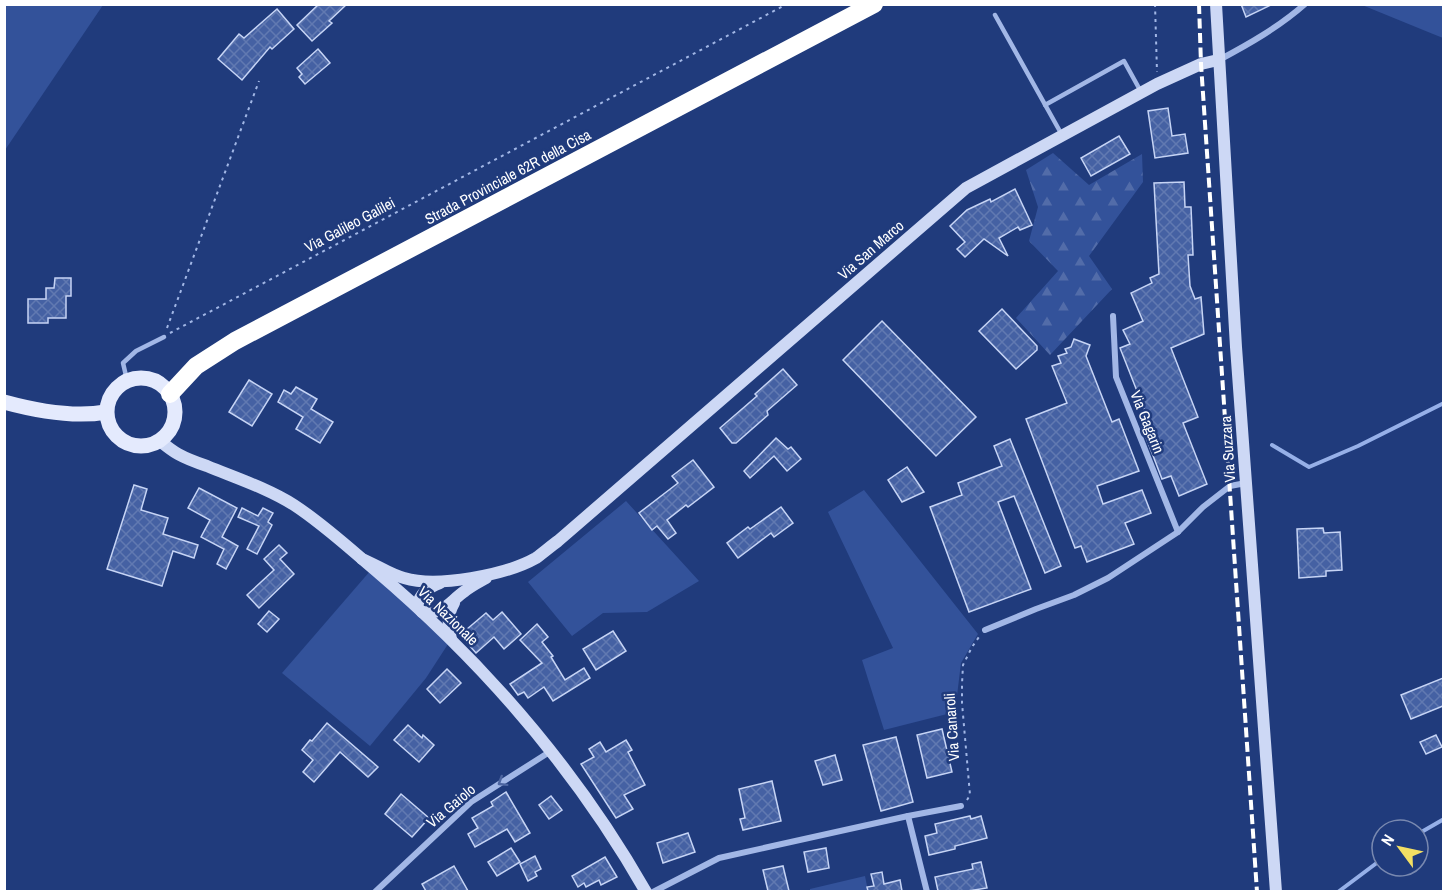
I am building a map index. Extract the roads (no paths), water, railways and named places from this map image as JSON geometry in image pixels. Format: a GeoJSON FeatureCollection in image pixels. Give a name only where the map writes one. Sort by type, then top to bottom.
{"type":"FeatureCollection","features":[{"type":"Feature","properties":{"kind":"highway","name":"Strada Provinciale 62R della Cisa"},"geometry":{"type":"LineString","coordinates":[[170,394],[196,366],[235,341],[874,4]]}},
{"type":"Feature","properties":{"kind":"main road"},"geometry":{"type":"LineString","coordinates":[[147,378],[156,381],[170,394],[175,414],[173,425],[160,441],[140,446],[129,444],[120,440],[113,432],[106,412],[108,402],[112,393],[127,380],[147,378]]}},
{"type":"Feature","properties":{"kind":"main road"},"geometry":{"type":"LineString","coordinates":[[4,402],[73,415],[106,412]]}},
{"type":"Feature","properties":{"kind":"street","name":"Via Suzzara"},"geometry":{"type":"LineString","coordinates":[[1216,4],[1236,347],[1276,891]]}},
{"type":"Feature","properties":{"kind":"street","name":"Via San Marco"},"geometry":{"type":"LineString","coordinates":[[362,559],[402,578],[418,582],[444,582],[495,573],[536,558],[966,188],[1157,84],[1201,63],[1218,60],[1247,45],[1291,17],[1305,4]]}},
{"type":"Feature","properties":{"kind":"street","name":"Via Gagarin"},"geometry":{"type":"LineString","coordinates":[[1113,316],[1116,377],[1178,532]]}},
{"type":"Feature","properties":{"kind":"street","name":"Via Nazionale"},"geometry":{"type":"LineString","coordinates":[[160,441],[178,455],[271,493],[294,505],[420,609],[500,691],[552,751],[602,820],[645,891]]}},
{"type":"Feature","properties":{"kind":"street"},"geometry":{"type":"LineString","coordinates":[[985,630],[1074,595],[1108,578],[1178,532],[1215,496],[1230,486],[1246,483]]}},
{"type":"Feature","properties":{"kind":"street","name":"Via San Marco"},"geometry":{"type":"LineString","coordinates":[[444,582],[427,588],[418,601],[420,609],[441,610],[449,606],[466,590],[495,573]]}},
{"type":"Feature","properties":{"kind":"street"},"geometry":{"type":"LineString","coordinates":[[451,639],[449,615],[457,597]]}},
{"type":"Feature","properties":{"kind":"street","name":"Via Gaiolo"},"geometry":{"type":"LineString","coordinates":[[375,891],[471,802],[552,751]]}},
{"type":"Feature","properties":{"kind":"street"},"geometry":{"type":"LineString","coordinates":[[652,891],[719,858],[961,806]]}},
{"type":"Feature","properties":{"kind":"street"},"geometry":{"type":"LineString","coordinates":[[908,816],[927,891]]}},
{"type":"Feature","properties":{"kind":"lane"},"geometry":{"type":"LineString","coordinates":[[995,15],[1062,136]]}},
{"type":"Feature","properties":{"kind":"lane"},"geometry":{"type":"LineString","coordinates":[[1045,105],[1124,61],[1141,93]]}},
{"type":"Feature","properties":{"kind":"lane"},"geometry":{"type":"LineString","coordinates":[[127,380],[123,363],[136,351],[164,337]]}},
{"type":"Feature","properties":{"kind":"waterway"},"geometry":{"type":"LineString","coordinates":[[1272,445],[1309,467],[1358,446],[1444,403]]}},
{"type":"Feature","properties":{"kind":"waterway"},"geometry":{"type":"LineString","coordinates":[[1430,827],[1444,819]]}},
{"type":"Feature","properties":{"kind":"waterway"},"geometry":{"type":"LineString","coordinates":[[1338,892],[1370,868]]}},
{"type":"Feature","properties":{"kind":"railway"},"geometry":{"type":"LineString","coordinates":[[1199,4],[1201,64],[1257,892]]}}]}
